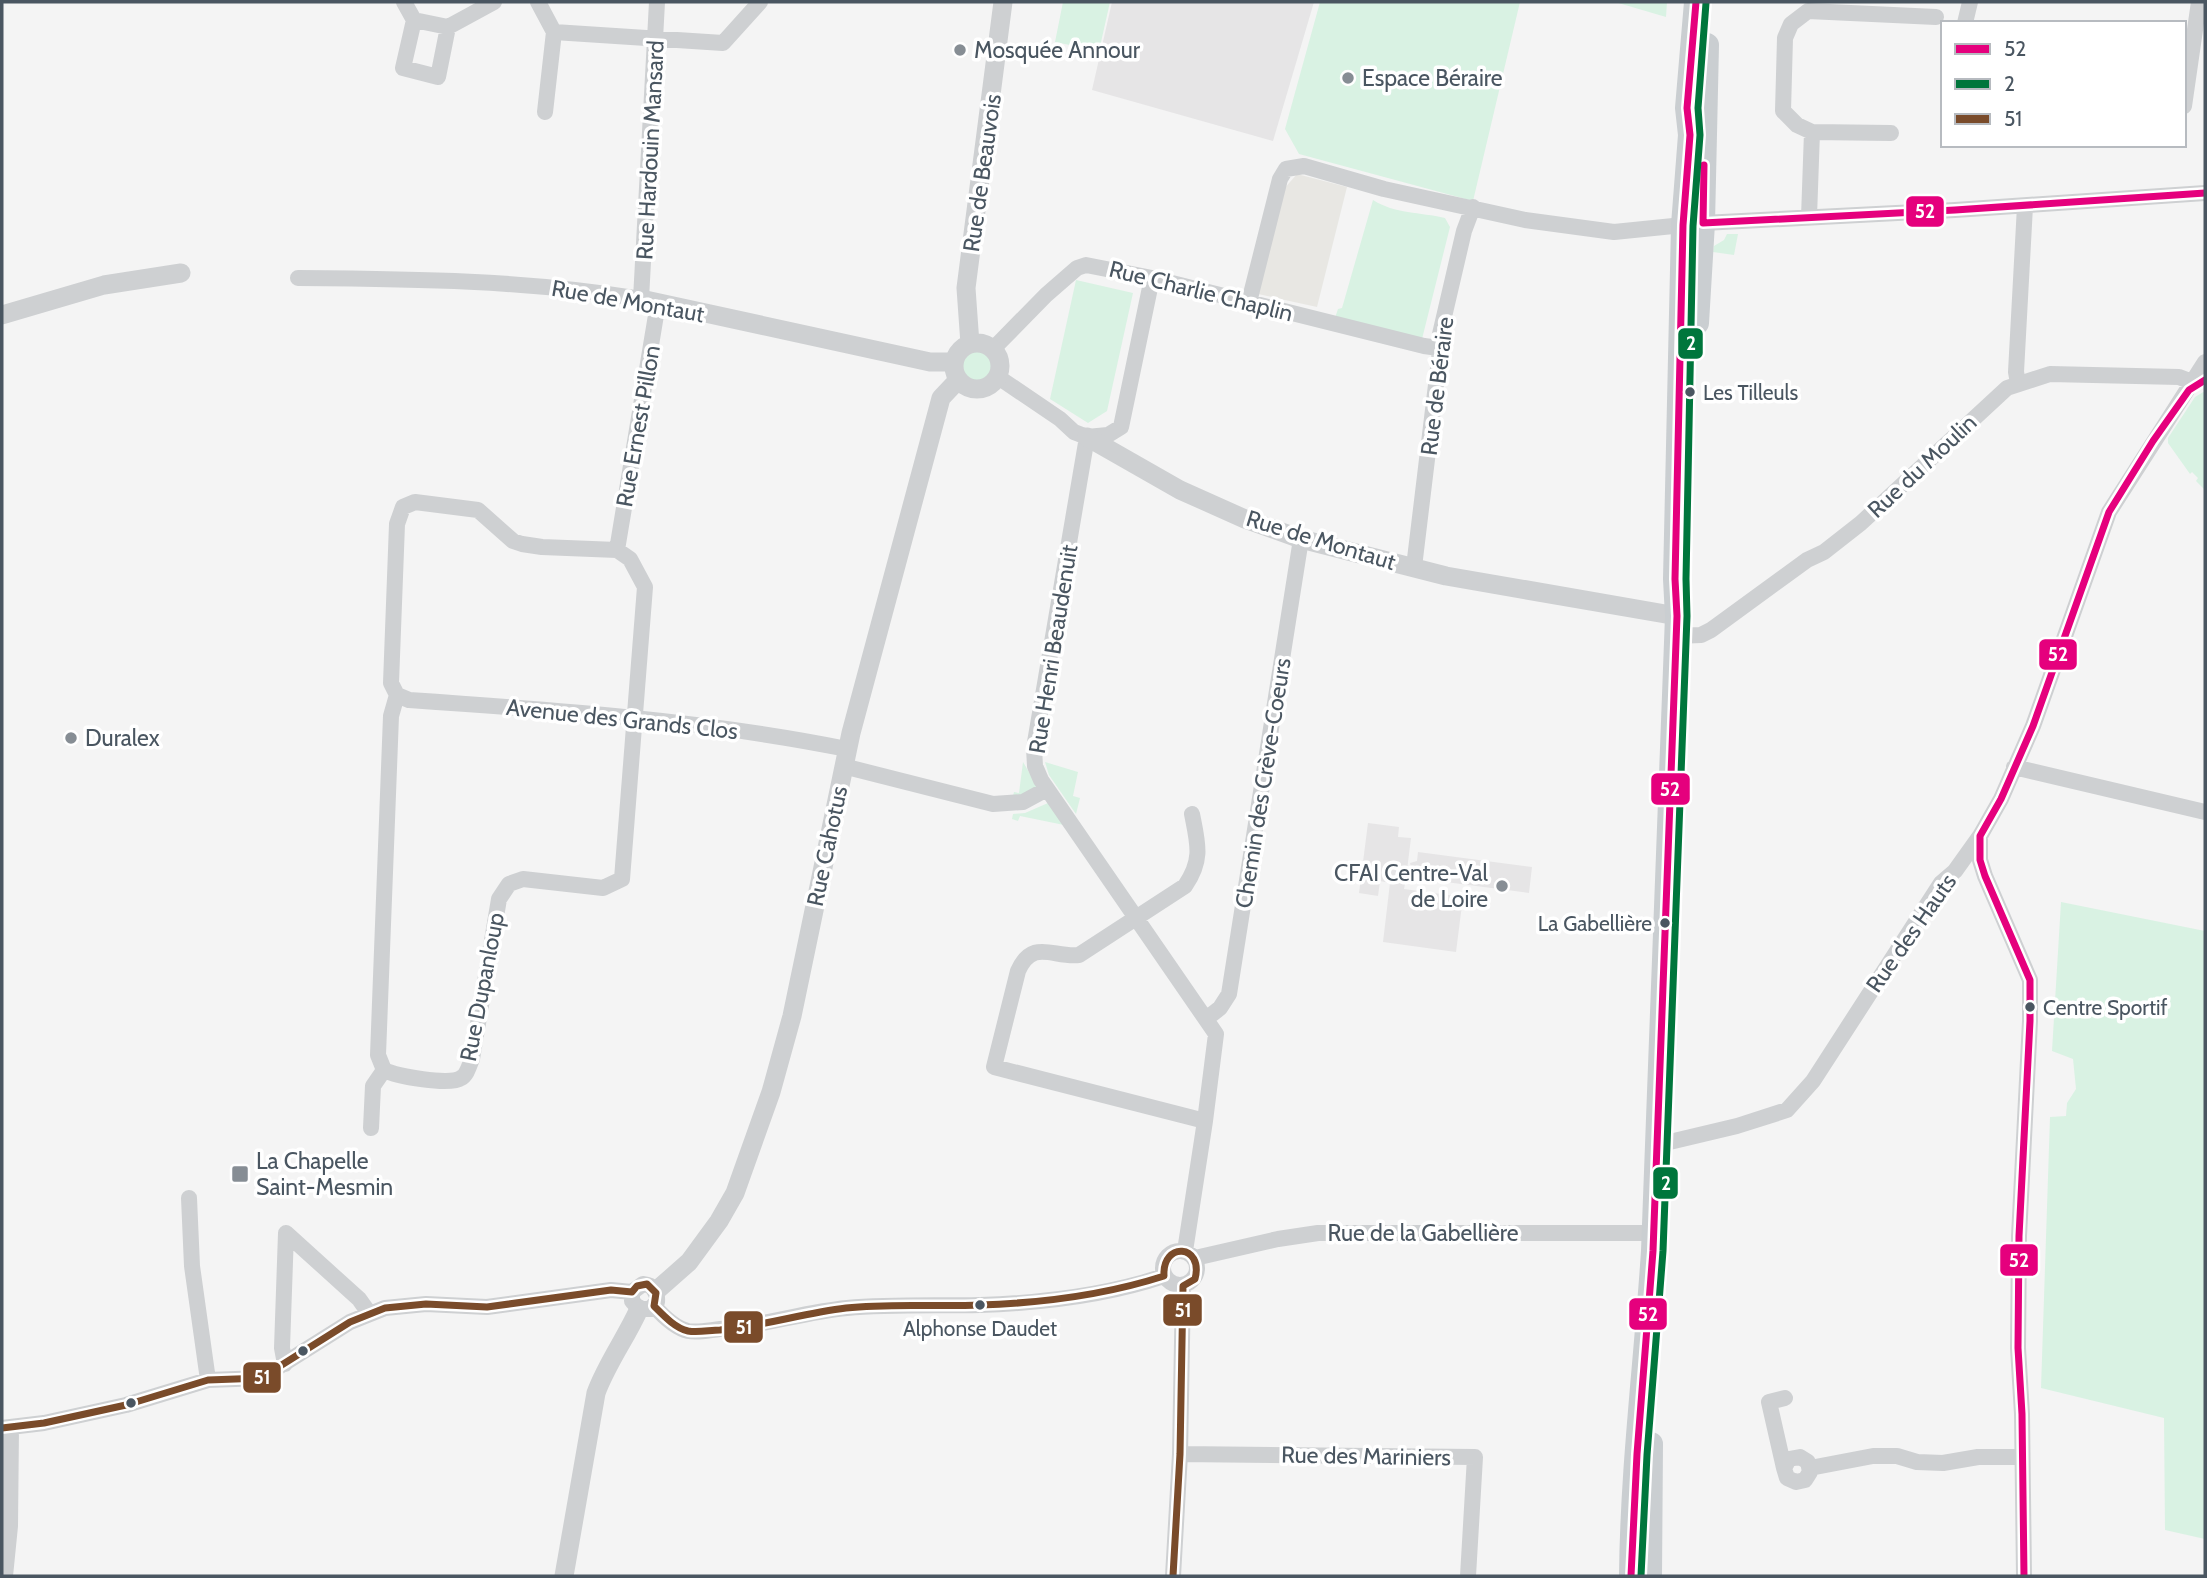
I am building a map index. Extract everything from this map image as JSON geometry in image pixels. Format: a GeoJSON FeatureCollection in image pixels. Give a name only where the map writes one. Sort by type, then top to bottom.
{"type":"FeatureCollection","features":[{"type":"Feature","properties":{"kind":"main road"},"geometry":{"type":"LineString","coordinates":[[1693,224],[1687,108],[1696,2]]}},
{"type":"Feature","properties":{"kind":"main road"},"geometry":{"type":"LineString","coordinates":[[1650,1576],[1650,1314],[1677,615],[1675,579],[1707,2]]}},
{"type":"Feature","properties":{"kind":"main road"},"geometry":{"type":"LineString","coordinates":[[1631,1576],[1632,1513],[1650,1314]]}},
{"type":"Feature","properties":{"kind":"street"},"geometry":{"type":"LineString","coordinates":[[404,2],[414,20],[403,68],[438,77],[448,27]]}},
{"type":"Feature","properties":{"kind":"street"},"geometry":{"type":"LineString","coordinates":[[414,20],[448,27],[494,2]]}},
{"type":"Feature","properties":{"kind":"street"},"geometry":{"type":"LineString","coordinates":[[538,2],[554,32],[545,113]]}},
{"type":"Feature","properties":{"kind":"street","name":"Rue Hardouin Mansard"},"geometry":{"type":"LineString","coordinates":[[650,301],[657,2]]}},
{"type":"Feature","properties":{"kind":"street"},"geometry":{"type":"LineString","coordinates":[[554,32],[723,43],[760,2]]}},
{"type":"Feature","properties":{"kind":"street","name":"Rue de Beauvois"},"geometry":{"type":"LineString","coordinates":[[970,344],[966,288],[1003,2]]}},
{"type":"Feature","properties":{"kind":"street"},"geometry":{"type":"LineString","coordinates":[[1965,21],[1969,2]]}},
{"type":"Feature","properties":{"kind":"street"},"geometry":{"type":"LineString","coordinates":[[2186,92],[2199,2]]}},
{"type":"Feature","properties":{"kind":"street"},"geometry":{"type":"LineString","coordinates":[[1891,132],[1812,132],[1797,125],[1783,111],[1785,38],[1791,24],[1808,10],[1936,17]]}},
{"type":"Feature","properties":{"kind":"street"},"geometry":{"type":"LineString","coordinates":[[1809,217],[1812,132]]}},
{"type":"Feature","properties":{"kind":"street"},"geometry":{"type":"LineString","coordinates":[[1249,302],[1276,189],[1286,169],[1304,166],[1384,189],[1525,220],[1614,232],[1693,224],[2205,193]]}},
{"type":"Feature","properties":{"kind":"street"},"geometry":{"type":"LineString","coordinates":[[2018,383],[2016,372],[2025,206]]}},
{"type":"Feature","properties":{"kind":"street","name":"Rue de Béraire"},"geometry":{"type":"LineString","coordinates":[[1414,568],[1440,334],[1464,231],[1473,207]]}},
{"type":"Feature","properties":{"kind":"street","name":"Rue Charlie Chaplin"},"geometry":{"type":"LineString","coordinates":[[993,349],[1077,268],[1094,265],[1439,348]]}},
{"type":"Feature","properties":{"kind":"street"},"geometry":{"type":"LineString","coordinates":[[2,315],[104,285],[181,273]]}},
{"type":"Feature","properties":{"kind":"street","name":"Rue de Montaut"},"geometry":{"type":"LineString","coordinates":[[298,278],[397,278],[514,284],[650,301],[930,362],[956,371]]}},
{"type":"Feature","properties":{"kind":"street"},"geometry":{"type":"LineString","coordinates":[[1087,437],[1108,435],[1121,427],[1152,278]]}},
{"type":"Feature","properties":{"kind":"street","name":"Rue Ernest Pillon"},"geometry":{"type":"LineString","coordinates":[[617,550],[650,301]]}},
{"type":"Feature","properties":{"kind":"street"},"geometry":{"type":"LineString","coordinates":[[970,344],[982,344],[993,349],[1000,361],[998,377],[990,386],[976,390],[963,385],[956,371],[960,351],[970,344]]}},
{"type":"Feature","properties":{"kind":"street","name":"Rue des Hauts"},"geometry":{"type":"LineString","coordinates":[[1657,1146],[1787,1110],[1813,1081],[1941,883],[1955,871],[1980,836],[2033,726],[2109,512],[2153,441],[2195,384],[2205,362]]}},
{"type":"Feature","properties":{"kind":"street","name":"Rue Cahotus"},"geometry":{"type":"LineString","coordinates":[[645,1299],[689,1262],[710,1235],[735,1193],[771,1092],[792,1016],[845,758],[942,398],[956,371]]}},
{"type":"Feature","properties":{"kind":"street","name":"Rue du Moulin"},"geometry":{"type":"LineString","coordinates":[[1677,615],[1701,635],[1711,630],[1807,560],[1824,552],[1861,523],[2007,388],[2018,383],[2050,374],[2179,377],[2195,384]]}},
{"type":"Feature","properties":{"kind":"street","name":"Rue de Montaut"},"geometry":{"type":"LineString","coordinates":[[998,377],[1060,419],[1074,432],[1180,490],[1245,519],[1301,539],[1446,576],[1677,615]]}},
{"type":"Feature","properties":{"kind":"street","name":"Rue Henri Beaudenuit"},"geometry":{"type":"LineString","coordinates":[[1087,437],[1034,748],[1035,766],[1047,789],[1216,1034],[1190,1255]]}},
{"type":"Feature","properties":{"kind":"street"},"geometry":{"type":"LineString","coordinates":[[371,1128],[373,1086],[384,1070],[378,1055],[391,716],[397,695],[391,683],[397,524],[403,507],[415,502],[478,510],[513,541],[522,544],[617,550],[630,559],[645,587],[635,719]]}},
{"type":"Feature","properties":{"kind":"street","name":"Chemin des Crève-Coeurs"},"geometry":{"type":"LineString","coordinates":[[1206,1019],[1220,1008],[1229,995],[1301,539]]}},
{"type":"Feature","properties":{"kind":"street","name":"Avenue des Grands Clos"},"geometry":{"type":"LineString","coordinates":[[397,695],[409,700],[706,725],[815,742],[845,758],[993,804],[1023,802],[1047,789]]}},
{"type":"Feature","properties":{"kind":"street","name":"Rue Dupanloup"},"geometry":{"type":"LineString","coordinates":[[384,1070],[393,1075],[454,1082],[464,1077],[472,1059],[499,900],[509,884],[523,878],[603,888],[622,879],[635,719]]}},
{"type":"Feature","properties":{"kind":"street"},"geometry":{"type":"LineString","coordinates":[[2014,766],[2205,812]]}},
{"type":"Feature","properties":{"kind":"street"},"geometry":{"type":"LineString","coordinates":[[1192,814],[1198,848],[1195,872],[1185,886],[1079,955],[1047,951],[1033,953],[1024,959],[1018,971],[994,1067],[1205,1121]]}},
{"type":"Feature","properties":{"kind":"street"},"geometry":{"type":"LineString","coordinates":[[1980,836],[1980,860],[1985,876],[2030,980],[2019,1236],[2018,1348],[2022,1414],[2024,1576]]}},
{"type":"Feature","properties":{"kind":"street"},"geometry":{"type":"LineString","coordinates":[[189,1198],[192,1266],[215,1379]]}},
{"type":"Feature","properties":{"kind":"street"},"geometry":{"type":"LineString","coordinates":[[285,1364],[282,1348],[286,1233],[359,1299],[369,1313]]}},
{"type":"Feature","properties":{"kind":"street","name":"Rue de la Gabellière"},"geometry":{"type":"LineString","coordinates":[[1190,1255],[1318,1233],[1653,1233]]}},
{"type":"Feature","properties":{"kind":"street"},"geometry":{"type":"LineString","coordinates":[[1171,1253],[1190,1255],[1198,1268],[1195,1279],[1183,1286],[1171,1283],[1164,1276],[1163,1264],[1167,1258],[1171,1253]]}},
{"type":"Feature","properties":{"kind":"street"},"geometry":{"type":"LineString","coordinates":[[5,1576],[10,1526],[6,1428],[44,1423],[127,1405],[215,1379],[261,1378],[339,1328],[369,1313],[401,1306],[451,1304],[487,1307],[611,1290],[645,1299],[663,1316],[687,1331],[704,1331],[737,1328],[846,1308],[925,1304],[979,1305],[1071,1297],[1124,1289],[1164,1276]]}},
{"type":"Feature","properties":{"kind":"street"},"geometry":{"type":"LineString","coordinates":[[1173,1576],[1180,1454],[1183,1286]]}},
{"type":"Feature","properties":{"kind":"street"},"geometry":{"type":"LineString","coordinates":[[564,1576],[596,1393],[605,1369],[628,1333],[645,1299]]}},
{"type":"Feature","properties":{"kind":"street"},"geometry":{"type":"LineString","coordinates":[[1785,1398],[1769,1402],[1784,1468],[1789,1459],[1800,1457],[1808,1462],[1810,1468],[1873,1456],[1896,1456],[1917,1462],[1943,1463],[1978,1457],[2021,1457]]}},
{"type":"Feature","properties":{"kind":"street","name":"Rue des Mariniers"},"geometry":{"type":"LineString","coordinates":[[1180,1454],[1475,1457],[1468,1576]]}},
{"type":"Feature","properties":{"kind":"shaded area"},"geometry":{"type":"Polygon","coordinates":[[[1112,2],[1314,2],[1273,141],[1092,90],[1112,2]]]}},
{"type":"Feature","properties":{"kind":"shaded area"},"geometry":{"type":"Polygon","coordinates":[[[1297,174],[1347,187],[1317,307],[1258,294],[1283,190],[1297,174]]]}},
{"type":"Feature","properties":{"kind":"shaded area","name":"CFAI Centre-Val de Loire"},"geometry":{"type":"Polygon","coordinates":[[[1368,823],[1399,827],[1398,837],[1411,838],[1407,870],[1412,870],[1410,863],[1417,861],[1418,852],[1532,867],[1529,893],[1415,878],[1407,874],[1404,889],[1463,897],[1456,952],[1383,942],[1390,883],[1380,881],[1378,896],[1359,893],[1368,823]]]}},
{"type":"Feature","properties":{"kind":"green space"},"geometry":{"type":"Polygon","coordinates":[[[1063,2],[1110,2],[1099,51],[1055,42],[1063,2]]]}},
{"type":"Feature","properties":{"kind":"green space"},"geometry":{"type":"Polygon","coordinates":[[[1320,2],[1520,2],[1473,201],[1299,154],[1285,129],[1320,2]]]}},
{"type":"Feature","properties":{"kind":"green space"},"geometry":{"type":"Polygon","coordinates":[[[1615,2],[1667,2],[1666,17],[1615,2]]]}},
{"type":"Feature","properties":{"kind":"green space"},"geometry":{"type":"Polygon","coordinates":[[[1373,200],[1399,210],[1445,218],[1450,227],[1422,339],[1335,318],[1338,309],[1342,308],[1373,200]]]}},
{"type":"Feature","properties":{"kind":"green space"},"geometry":{"type":"Polygon","coordinates":[[[1727,234],[1738,234],[1734,255],[1713,252],[1714,246],[1724,240],[1727,234]]]}},
{"type":"Feature","properties":{"kind":"green space"},"geometry":{"type":"Polygon","coordinates":[[[1076,280],[1133,293],[1107,411],[1088,423],[1050,399],[1076,280]]]}},
{"type":"Feature","properties":{"kind":"green space"},"geometry":{"type":"Polygon","coordinates":[[[978,351],[990,355],[994,367],[990,379],[978,383],[966,379],[962,367],[966,355],[978,351]]]}},
{"type":"Feature","properties":{"kind":"green space"},"geometry":{"type":"Polygon","coordinates":[[[2205,391],[2205,490],[2196,481],[2198,478],[2192,472],[2190,474],[2168,443],[2168,438],[2195,397],[2205,391]]]}},
{"type":"Feature","properties":{"kind":"green space"},"geometry":{"type":"Polygon","coordinates":[[[1023,762],[1039,789],[1025,795],[1013,796],[1014,792],[1019,793],[1023,762]]]}},
{"type":"Feature","properties":{"kind":"green space"},"geometry":{"type":"Polygon","coordinates":[[[1045,762],[1078,772],[1073,796],[1080,798],[1076,814],[1049,775],[1045,762]]]}},
{"type":"Feature","properties":{"kind":"green space"},"geometry":{"type":"Polygon","coordinates":[[[1048,803],[1064,825],[1020,816],[1018,821],[1012,819],[1013,814],[1025,813],[1048,803]]]}},
{"type":"Feature","properties":{"kind":"green space"},"geometry":{"type":"Polygon","coordinates":[[[2061,902],[2205,931],[2205,1539],[2165,1530],[2164,1418],[2041,1388],[2050,1117],[2066,1116],[2067,1103],[2076,1089],[2073,1059],[2052,1051],[2061,902]]]}},
{"type":"Feature","properties":{"kind":"transit line","name":"52"},"geometry":{"type":"LineString","coordinates":[[1631,1576],[1637,1454],[1653,1251],[1677,616],[1675,579],[1683,225],[1690,135],[1687,108],[1696,2]]}},
{"type":"Feature","properties":{"kind":"transit line","name":"2"},"geometry":{"type":"LineString","coordinates":[[1641,1576],[1647,1455],[1663,1251],[1687,616],[1693,226],[1706,3]]}},
{"type":"Feature","properties":{"kind":"transit line","name":"52"},"geometry":{"type":"LineString","coordinates":[[1704,165],[1703,223],[2205,193]]}},
{"type":"Feature","properties":{"kind":"transit line","name":"52"},"geometry":{"type":"LineString","coordinates":[[2024,1576],[2022,1414],[2018,1348],[2019,1236],[2030,980],[1985,876],[1980,860],[1980,836],[2001,799],[2033,726],[2109,512],[2153,441],[2189,390],[2205,380]]}},
{"type":"Feature","properties":{"kind":"transit line","name":"51"},"geometry":{"type":"LineString","coordinates":[[2,1428],[44,1423],[126,1405],[208,1380],[261,1378],[350,1322],[385,1308],[426,1304],[487,1307],[611,1290],[632,1292],[637,1286],[647,1284],[656,1293],[654,1306],[665,1317],[683,1329],[700,1332],[752,1326],[846,1308],[1003,1304],[1073,1297],[1164,1276],[1169,1257],[1182,1251],[1189,1253],[1196,1267],[1195,1279],[1183,1286],[1180,1454],[1173,1576]]}},
{"type":"Feature","properties":{"kind":"place","name":"Mosquée Annour"},"geometry":{"type":"Point","coordinates":[960,50]}},
{"type":"Feature","properties":{"kind":"place","name":"Espace Béraire"},"geometry":{"type":"Point","coordinates":[1348,78]}},
{"type":"Feature","properties":{"kind":"place","name":"Les Tilleuls"},"geometry":{"type":"Point","coordinates":[1690,392]}},
{"type":"Feature","properties":{"kind":"place","name":"Duralex"},"geometry":{"type":"Point","coordinates":[71,738]}},
{"type":"Feature","properties":{"kind":"place","name":"CFAI Centre-Val de Loire"},"geometry":{"type":"Point","coordinates":[1502,886]}},
{"type":"Feature","properties":{"kind":"place","name":"La Gabellière"},"geometry":{"type":"Point","coordinates":[1665,923]}},
{"type":"Feature","properties":{"kind":"place","name":"Centre Sportif"},"geometry":{"type":"Point","coordinates":[2030,1007]}},
{"type":"Feature","properties":{"kind":"place","name":"La Chapelle Saint-Mesmin"},"geometry":{"type":"Point","coordinates":[240,1174]}},
{"type":"Feature","properties":{"kind":"place","name":"Alphonse Daudet"},"geometry":{"type":"Point","coordinates":[980,1305]}}]}
